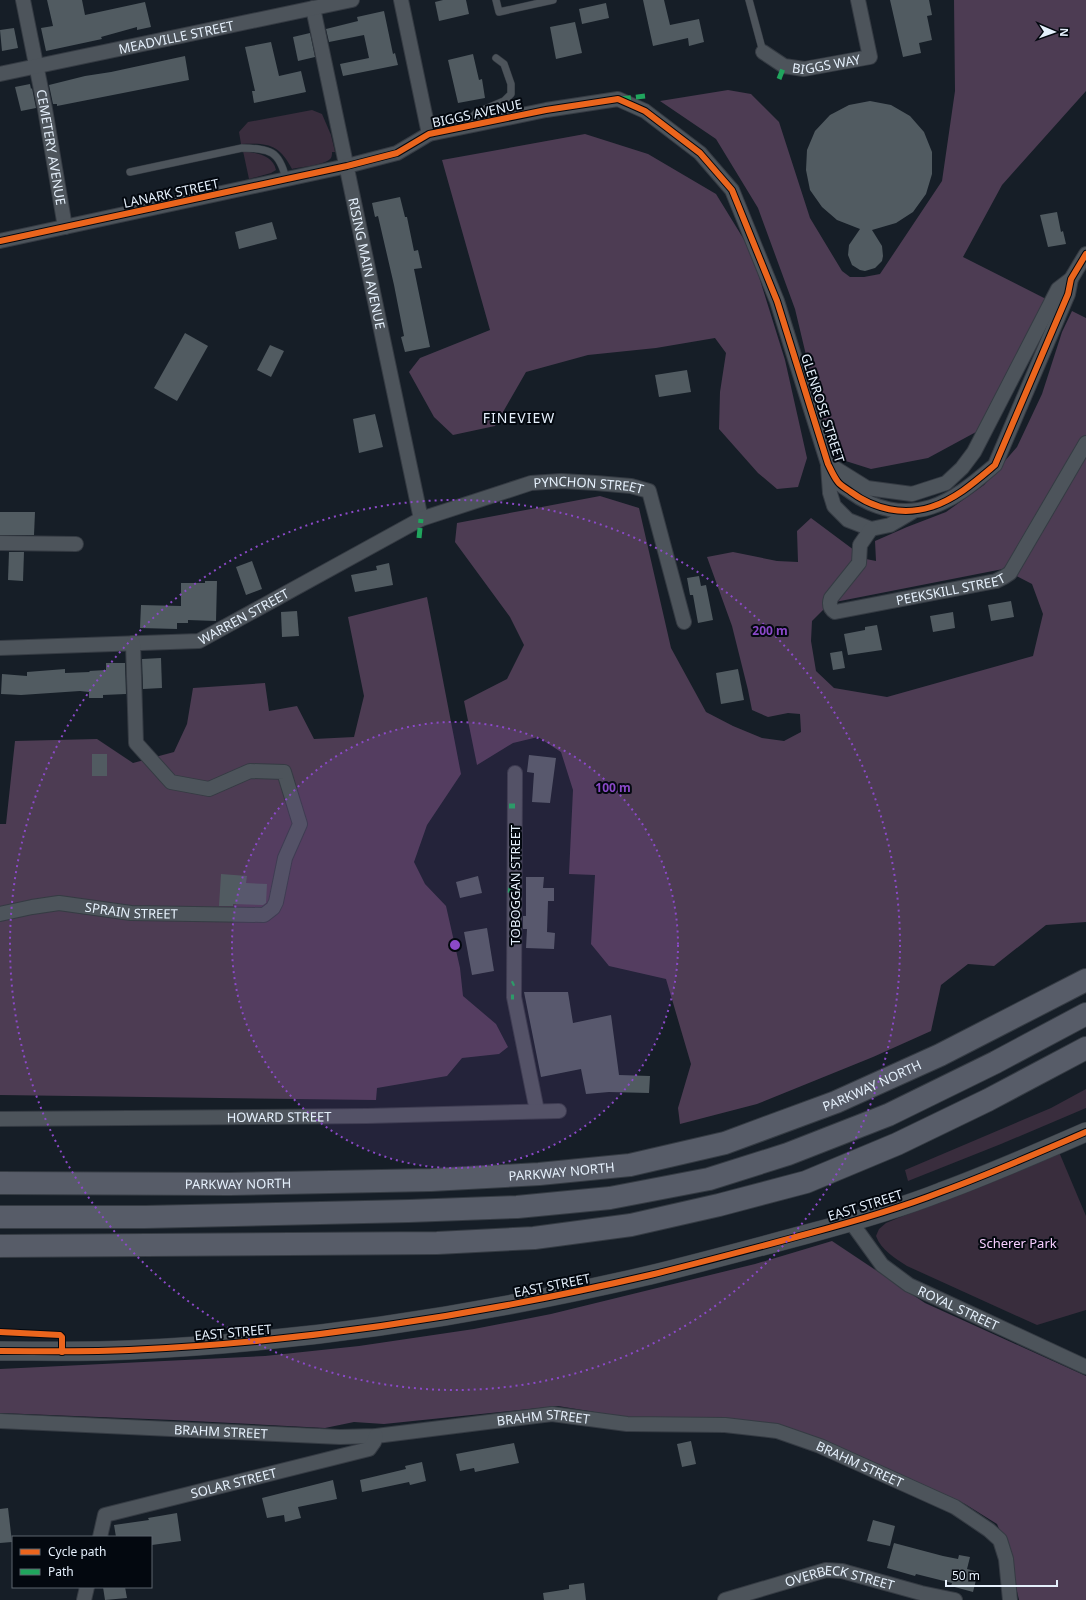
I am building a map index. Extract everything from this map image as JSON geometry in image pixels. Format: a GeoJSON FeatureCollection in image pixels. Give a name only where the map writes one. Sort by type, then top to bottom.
{"type":"FeatureCollection","features":[{"type":"Feature","properties":{"kind":"highway","name":"PARKWAY NORTH"},"geometry":{"type":"LineString","coordinates":[[0,1183],[230,1184],[431,1180],[539,1174],[630,1165],[725,1143],[836,1102],[940,1056],[1086,980]]}},
{"type":"Feature","properties":{"kind":"highway"},"geometry":{"type":"LineString","coordinates":[[0,1217],[153,1217],[409,1211],[517,1207],[618,1197],[709,1179],[788,1154],[888,1116],[1086,1014]]}},
{"type":"Feature","properties":{"kind":"highway"},"geometry":{"type":"LineString","coordinates":[[0,1246],[437,1243],[534,1238],[631,1225],[719,1205],[806,1182],[897,1144],[988,1100],[1086,1048]]}},
{"type":"Feature","properties":{"kind":"main road","name":"EAST STREET"},"geometry":{"type":"LineString","coordinates":[[0,1351],[128,1350],[200,1346],[307,1336],[443,1318],[580,1291],[715,1260],[851,1222],[940,1193],[1038,1154],[1086,1132]]}},
{"type":"Feature","properties":{"kind":"street","name":"CEMETERY AVENUE"},"geometry":{"type":"LineString","coordinates":[[23,0],[37,66],[65,228]]}},
{"type":"Feature","properties":{"kind":"street","name":"MEADVILLE STREET"},"geometry":{"type":"LineString","coordinates":[[0,74],[352,0]]}},
{"type":"Feature","properties":{"kind":"street"},"geometry":{"type":"LineString","coordinates":[[401,0],[429,134]]}},
{"type":"Feature","properties":{"kind":"street","name":"BIGGS WAY"},"geometry":{"type":"LineString","coordinates":[[763,52],[784,66],[804,69],[870,57],[858,0]]}},
{"type":"Feature","properties":{"kind":"street","name":"RISING MAIN AVENUE"},"geometry":{"type":"LineString","coordinates":[[313,8],[421,519]]}},
{"type":"Feature","properties":{"kind":"street","name":"BIGGS AVENUE"},"geometry":{"type":"LineString","coordinates":[[347,166],[397,153],[429,134],[465,125],[546,110],[618,99]]}},
{"type":"Feature","properties":{"kind":"street","name":"GLENROSE STREET"},"geometry":{"type":"LineString","coordinates":[[618,99],[645,111],[700,153],[732,190],[777,300],[828,464],[839,484],[869,503],[889,510],[912,512],[932,507],[972,485],[995,465],[1068,294],[1071,279]]}},
{"type":"Feature","properties":{"kind":"street","name":"LANARK STREET"},"geometry":{"type":"LineString","coordinates":[[0,241],[347,166]]}},
{"type":"Feature","properties":{"kind":"street"},"geometry":{"type":"LineString","coordinates":[[1071,279],[1086,254]]}},
{"type":"Feature","properties":{"kind":"street","name":"GLENROSE STREET"},"geometry":{"type":"LineString","coordinates":[[828,464],[867,488],[912,494],[946,483],[962,468],[974,452],[1058,289],[1071,279]]}},
{"type":"Feature","properties":{"kind":"street","name":"PEEKSKILL STREET"},"geometry":{"type":"LineString","coordinates":[[871,529],[860,545],[859,563],[831,598],[829,603],[831,609],[835,612],[996,581],[1010,573],[1086,443]]}},
{"type":"Feature","properties":{"kind":"street"},"geometry":{"type":"LineString","coordinates":[[828,464],[830,493],[834,506],[848,520],[871,529],[890,524],[912,512]]}},
{"type":"Feature","properties":{"kind":"street","name":"PYNCHON STREET"},"geometry":{"type":"LineString","coordinates":[[421,519],[531,483],[561,481],[596,483],[631,486],[649,491],[684,622]]}},
{"type":"Feature","properties":{"kind":"street","name":"WARREN STREET"},"geometry":{"type":"LineString","coordinates":[[0,648],[199,641],[421,519]]}},
{"type":"Feature","properties":{"kind":"street"},"geometry":{"type":"LineString","coordinates":[[0,543],[76,544]]}},
{"type":"Feature","properties":{"kind":"street","name":"SPRAIN STREET"},"geometry":{"type":"LineString","coordinates":[[0,914],[59,903],[131,913],[264,915],[269,912],[276,902],[285,858],[300,824],[284,772],[250,771],[209,788],[171,782],[136,744],[133,643]]}},
{"type":"Feature","properties":{"kind":"street","name":"TOBOGGAN STREET"},"geometry":{"type":"LineString","coordinates":[[515,773],[514,997],[537,1111]]}},
{"type":"Feature","properties":{"kind":"street","name":"HOWARD STREET"},"geometry":{"type":"LineString","coordinates":[[0,1119],[367,1116],[559,1111]]}},
{"type":"Feature","properties":{"kind":"street","name":"ROYAL STREET"},"geometry":{"type":"LineString","coordinates":[[851,1222],[882,1265],[909,1285],[1086,1367]]}},
{"type":"Feature","properties":{"kind":"street","name":"BRAHM STREET"},"geometry":{"type":"LineString","coordinates":[[0,1421],[332,1436],[376,1436],[552,1414],[627,1424],[725,1425],[777,1431],[820,1446],[955,1507],[989,1530],[1000,1540],[1006,1559],[1010,1600]]}},
{"type":"Feature","properties":{"kind":"street","name":"SOLAR STREET"},"geometry":{"type":"LineString","coordinates":[[100,1536],[105,1515],[369,1448],[372,1446],[376,1436]]}},
{"type":"Feature","properties":{"kind":"street","name":"OVERBECK STREET"},"geometry":{"type":"LineString","coordinates":[[725,1600],[826,1570],[842,1571],[920,1593],[955,1600]]}},
{"type":"Feature","properties":{"kind":"street"},"geometry":{"type":"LineString","coordinates":[[84,1600],[87,1588]]}},
{"type":"Feature","properties":{"kind":"lane"},"geometry":{"type":"LineString","coordinates":[[496,0],[499,12],[553,0]]}},
{"type":"Feature","properties":{"kind":"lane"},"geometry":{"type":"LineString","coordinates":[[749,0],[763,52]]}},
{"type":"Feature","properties":{"kind":"lane"},"geometry":{"type":"LineString","coordinates":[[465,125],[476,113],[504,101],[511,94],[511,84],[504,64],[496,58]]}},
{"type":"Feature","properties":{"kind":"lane"},"geometry":{"type":"LineString","coordinates":[[130,172],[242,148],[259,148],[275,154],[281,162],[286,179]]}},
{"type":"Feature","properties":{"kind":"green space"},"geometry":{"type":"Polygon","coordinates":[[[312,110],[322,114],[331,135],[335,152],[332,152],[331,158],[324,162],[292,169],[282,154],[272,147],[259,144],[241,144],[239,132],[248,122],[312,110]]]}},
{"type":"Feature","properties":{"kind":"green space"},"geometry":{"type":"Polygon","coordinates":[[[243,151],[268,158],[276,170],[271,173],[249,179],[243,151]]]}},
{"type":"Feature","properties":{"kind":"green space"},"geometry":{"type":"Polygon","coordinates":[[[1086,1089],[1086,1108],[908,1181],[905,1170],[1051,1108],[1086,1089]]]}},
{"type":"Feature","properties":{"kind":"green space","name":"Scherer Park"},"geometry":{"type":"Polygon","coordinates":[[[1059,1152],[1086,1216],[1086,1310],[1037,1325],[907,1266],[889,1253],[878,1241],[876,1236],[879,1229],[886,1223],[1059,1152]]]}},
{"type":"Feature","properties":{"kind":"shaded area"},"geometry":{"type":"Polygon","coordinates":[[[954,0],[1086,0],[1086,91],[1002,185],[963,257],[1046,299],[976,432],[928,458],[871,469],[833,457],[817,401],[795,309],[758,208],[716,139],[660,101],[728,90],[751,94],[779,122],[810,218],[842,271],[850,277],[864,277],[880,274],[942,181],[955,91],[954,0]]]}},
{"type":"Feature","properties":{"kind":"shaded area"},"geometry":{"type":"Polygon","coordinates":[[[585,134],[648,154],[716,194],[751,251],[785,360],[807,458],[798,487],[777,489],[758,473],[719,429],[720,392],[726,353],[715,338],[656,348],[588,355],[526,372],[495,426],[453,435],[434,417],[409,372],[420,358],[490,330],[442,160],[585,134]]]}},
{"type":"Feature","properties":{"kind":"shaded area"},"geometry":{"type":"Polygon","coordinates":[[[1072,311],[1086,318],[1086,922],[1046,925],[994,966],[968,964],[941,985],[931,1031],[873,1057],[757,1104],[680,1124],[678,1108],[691,1064],[666,979],[609,966],[591,944],[595,875],[569,874],[573,790],[561,752],[538,737],[513,743],[477,765],[464,701],[507,679],[524,645],[510,617],[455,542],[457,523],[600,496],[639,508],[671,648],[706,712],[733,726],[762,738],[784,741],[801,732],[800,714],[788,713],[768,717],[752,710],[732,626],[707,557],[733,552],[777,561],[798,562],[797,531],[811,518],[866,559],[876,561],[875,541],[946,512],[984,485],[1017,447],[1042,394],[1062,332],[1072,311]],[[1003,569],[830,603],[812,621],[811,641],[816,671],[834,688],[887,697],[1033,656],[1043,614],[1032,584],[1003,569]]]}},
{"type":"Feature","properties":{"kind":"shaded area"},"geometry":{"type":"Polygon","coordinates":[[[427,597],[461,774],[427,825],[414,862],[425,884],[446,906],[460,968],[463,996],[496,1024],[508,1047],[499,1054],[462,1058],[447,1076],[377,1088],[376,1100],[0,1095],[0,824],[6,824],[15,741],[97,739],[133,763],[174,752],[187,724],[193,688],[265,683],[269,711],[297,706],[314,739],[354,737],[364,696],[348,617],[427,597]]]}},
{"type":"Feature","properties":{"kind":"shaded area"},"geometry":{"type":"Polygon","coordinates":[[[832,1241],[925,1303],[1086,1376],[1086,1600],[1019,1600],[1007,1548],[997,1524],[965,1504],[811,1436],[625,1417],[558,1406],[384,1424],[354,1422],[325,1428],[0,1413],[0,1369],[265,1356],[359,1346],[474,1329],[551,1314],[755,1264],[832,1241]]]}},
{"type":"Feature","properties":{"kind":"building"},"geometry":{"type":"Polygon","coordinates":[[[47,0],[82,0],[85,15],[145,2],[151,27],[137,30],[137,27],[101,37],[102,39],[46,51],[41,28],[53,26],[47,0]]]}},
{"type":"Feature","properties":{"kind":"building"},"geometry":{"type":"Polygon","coordinates":[[[443,0],[466,0],[469,14],[439,21],[435,2],[443,0]]]}},
{"type":"Feature","properties":{"kind":"building"},"geometry":{"type":"Polygon","coordinates":[[[643,0],[664,0],[670,25],[699,19],[704,42],[689,46],[688,38],[653,46],[643,0]]]}},
{"type":"Feature","properties":{"kind":"building"},"geometry":{"type":"Polygon","coordinates":[[[890,0],[929,0],[932,15],[927,16],[932,40],[919,43],[921,53],[903,57],[890,0]]]}},
{"type":"Feature","properties":{"kind":"building"},"geometry":{"type":"Polygon","coordinates":[[[606,3],[609,18],[582,24],[579,9],[606,3]]]}},
{"type":"Feature","properties":{"kind":"building"},"geometry":{"type":"Polygon","coordinates":[[[384,11],[393,54],[395,53],[398,65],[343,76],[340,64],[369,58],[364,35],[329,42],[326,29],[358,21],[357,17],[384,11]]]}},
{"type":"Feature","properties":{"kind":"building"},"geometry":{"type":"Polygon","coordinates":[[[575,22],[582,53],[556,59],[550,27],[575,22]]]}},
{"type":"Feature","properties":{"kind":"building"},"geometry":{"type":"Polygon","coordinates":[[[14,28],[18,48],[2,51],[0,30],[14,28]]]}},
{"type":"Feature","properties":{"kind":"building"},"geometry":{"type":"Polygon","coordinates":[[[310,33],[315,57],[298,61],[293,37],[310,33]]]}},
{"type":"Feature","properties":{"kind":"building"},"geometry":{"type":"Polygon","coordinates":[[[271,42],[279,76],[301,71],[306,92],[254,103],[252,91],[255,91],[245,47],[271,42]]]}},
{"type":"Feature","properties":{"kind":"building"},"geometry":{"type":"Polygon","coordinates":[[[473,54],[479,80],[482,79],[485,98],[458,103],[448,60],[473,54]]]}},
{"type":"Feature","properties":{"kind":"building"},"geometry":{"type":"Polygon","coordinates":[[[185,56],[189,80],[57,106],[57,104],[53,104],[49,85],[85,76],[185,56]]]}},
{"type":"Feature","properties":{"kind":"building"},"geometry":{"type":"Polygon","coordinates":[[[30,84],[36,108],[21,111],[15,87],[30,84]]]}},
{"type":"Feature","properties":{"kind":"building"},"geometry":{"type":"Polygon","coordinates":[[[870,101],[891,105],[910,116],[924,132],[932,152],[932,174],[926,194],[913,212],[896,223],[872,230],[882,246],[883,256],[882,261],[875,268],[865,271],[852,265],[848,255],[849,245],[860,229],[837,220],[822,207],[810,190],[806,170],[807,150],[815,131],[830,115],[849,105],[870,101]]]}},
{"type":"Feature","properties":{"kind":"building"},"geometry":{"type":"Polygon","coordinates":[[[400,197],[405,217],[407,217],[414,251],[418,250],[422,268],[414,269],[430,347],[405,352],[401,337],[404,336],[394,285],[378,216],[375,217],[372,203],[400,197]]]}},
{"type":"Feature","properties":{"kind":"building"},"geometry":{"type":"Polygon","coordinates":[[[1057,212],[1061,232],[1063,231],[1066,244],[1048,247],[1040,215],[1057,212]]]}},
{"type":"Feature","properties":{"kind":"building"},"geometry":{"type":"Polygon","coordinates":[[[272,222],[277,239],[239,249],[235,232],[272,222]]]}},
{"type":"Feature","properties":{"kind":"building"},"geometry":{"type":"Polygon","coordinates":[[[185,333],[208,346],[177,401],[154,388],[185,333]]]}},
{"type":"Feature","properties":{"kind":"building"},"geometry":{"type":"Polygon","coordinates":[[[270,345],[284,351],[271,377],[257,370],[270,345]]]}},
{"type":"Feature","properties":{"kind":"building"},"geometry":{"type":"Polygon","coordinates":[[[687,370],[691,392],[659,397],[655,375],[687,370]]]}},
{"type":"Feature","properties":{"kind":"building"},"geometry":{"type":"Polygon","coordinates":[[[375,414],[383,447],[359,453],[353,419],[375,414]]]}},
{"type":"Feature","properties":{"kind":"building"},"geometry":{"type":"Polygon","coordinates":[[[0,512],[35,512],[34,535],[0,535],[0,512]]]}},
{"type":"Feature","properties":{"kind":"building"},"geometry":{"type":"Polygon","coordinates":[[[9,552],[24,552],[23,581],[8,580],[9,552]]]}},
{"type":"Feature","properties":{"kind":"building"},"geometry":{"type":"Polygon","coordinates":[[[252,561],[262,589],[246,595],[236,567],[252,561]]]}},
{"type":"Feature","properties":{"kind":"building"},"geometry":{"type":"Polygon","coordinates":[[[389,563],[393,585],[355,592],[351,575],[377,570],[376,566],[389,563]]]}},
{"type":"Feature","properties":{"kind":"building"},"geometry":{"type":"Polygon","coordinates":[[[699,576],[701,586],[706,585],[713,620],[698,623],[693,595],[690,595],[687,578],[699,576]]]}},
{"type":"Feature","properties":{"kind":"building"},"geometry":{"type":"Polygon","coordinates":[[[205,581],[217,581],[216,621],[188,620],[188,623],[177,623],[177,629],[140,628],[141,605],[181,606],[181,583],[205,583],[205,581]]]}},
{"type":"Feature","properties":{"kind":"building"},"geometry":{"type":"Polygon","coordinates":[[[1011,601],[1014,617],[991,621],[988,605],[1011,601]]]}},
{"type":"Feature","properties":{"kind":"building"},"geometry":{"type":"Polygon","coordinates":[[[297,611],[299,636],[282,637],[281,612],[297,611]]]}},
{"type":"Feature","properties":{"kind":"building"},"geometry":{"type":"Polygon","coordinates":[[[953,612],[955,628],[933,632],[930,616],[953,612]]]}},
{"type":"Feature","properties":{"kind":"building"},"geometry":{"type":"Polygon","coordinates":[[[877,625],[882,650],[848,655],[844,634],[865,630],[865,627],[877,625]]]}},
{"type":"Feature","properties":{"kind":"building"},"geometry":{"type":"Polygon","coordinates":[[[842,651],[845,668],[833,670],[830,653],[842,651]]]}},
{"type":"Feature","properties":{"kind":"building"},"geometry":{"type":"Polygon","coordinates":[[[161,658],[162,688],[143,689],[142,659],[161,658]]]}},
{"type":"Feature","properties":{"kind":"building"},"geometry":{"type":"Polygon","coordinates":[[[106,663],[125,663],[126,694],[103,695],[103,698],[89,698],[89,692],[80,691],[21,695],[1,694],[2,674],[27,676],[27,672],[65,669],[65,673],[90,672],[89,671],[106,670],[106,663]]]}},
{"type":"Feature","properties":{"kind":"building"},"geometry":{"type":"Polygon","coordinates":[[[738,669],[744,700],[721,704],[716,673],[738,669]]]}},
{"type":"Feature","properties":{"kind":"building"},"geometry":{"type":"Polygon","coordinates":[[[92,754],[107,754],[107,776],[92,776],[92,754]]]}},
{"type":"Feature","properties":{"kind":"building"},"geometry":{"type":"Polygon","coordinates":[[[529,755],[556,758],[550,803],[532,802],[534,773],[527,772],[529,755]]]}},
{"type":"Feature","properties":{"kind":"building"},"geometry":{"type":"Polygon","coordinates":[[[221,874],[247,876],[246,883],[267,884],[266,903],[263,905],[233,904],[233,906],[219,906],[221,874]]]}},
{"type":"Feature","properties":{"kind":"building"},"geometry":{"type":"Polygon","coordinates":[[[478,876],[482,893],[460,898],[456,882],[478,876]]]}},
{"type":"Feature","properties":{"kind":"building"},"geometry":{"type":"Polygon","coordinates":[[[526,877],[544,877],[543,888],[554,888],[554,901],[548,901],[547,932],[555,933],[554,949],[526,948],[527,929],[523,929],[523,916],[526,916],[526,877]]]}},
{"type":"Feature","properties":{"kind":"building"},"geometry":{"type":"Polygon","coordinates":[[[487,928],[494,971],[472,975],[464,932],[487,928]]]}},
{"type":"Feature","properties":{"kind":"building"},"geometry":{"type":"Polygon","coordinates":[[[524,992],[568,992],[573,1023],[611,1015],[619,1075],[650,1076],[649,1093],[609,1092],[586,1094],[581,1069],[541,1077],[524,992]]]}},
{"type":"Feature","properties":{"kind":"building"},"geometry":{"type":"Polygon","coordinates":[[[691,1441],[696,1464],[682,1467],[677,1444],[691,1441]]]}},
{"type":"Feature","properties":{"kind":"building"},"geometry":{"type":"Polygon","coordinates":[[[514,1443],[519,1463],[475,1472],[474,1468],[460,1471],[456,1454],[514,1443]]]}},
{"type":"Feature","properties":{"kind":"building"},"geometry":{"type":"Polygon","coordinates":[[[422,1462],[426,1481],[410,1485],[409,1482],[362,1492],[360,1480],[406,1469],[405,1466],[422,1462]]]}},
{"type":"Feature","properties":{"kind":"building"},"geometry":{"type":"Polygon","coordinates":[[[333,1480],[337,1499],[298,1507],[301,1518],[285,1522],[284,1515],[267,1518],[262,1498],[333,1480]]]}},
{"type":"Feature","properties":{"kind":"building"},"geometry":{"type":"Polygon","coordinates":[[[8,1508],[12,1542],[0,1543],[0,1509],[8,1508]]]}},
{"type":"Feature","properties":{"kind":"building"},"geometry":{"type":"Polygon","coordinates":[[[177,1513],[181,1541],[152,1545],[152,1536],[116,1536],[114,1525],[149,1520],[148,1518],[177,1513]]]}},
{"type":"Feature","properties":{"kind":"building"},"geometry":{"type":"Polygon","coordinates":[[[873,1520],[895,1526],[890,1546],[867,1541],[873,1520]]]}},
{"type":"Feature","properties":{"kind":"building"},"geometry":{"type":"Polygon","coordinates":[[[894,1543],[958,1559],[959,1555],[970,1557],[967,1569],[978,1572],[973,1592],[951,1586],[952,1583],[916,1574],[915,1576],[887,1568],[894,1543]]]}},
{"type":"Feature","properties":{"kind":"building"},"geometry":{"type":"Polygon","coordinates":[[[584,1583],[586,1600],[544,1600],[543,1593],[569,1589],[569,1585],[584,1583]]]}},
{"type":"Feature","properties":{"kind":"building"},"geometry":{"type":"Polygon","coordinates":[[[103,1588],[125,1588],[127,1598],[105,1600],[103,1588]]]}},
{"type":"Feature","properties":{"kind":"marked path"},"geometry":{"type":"LineString","coordinates":[[779,79],[784,66]]}},
{"type":"Feature","properties":{"kind":"marked path"},"geometry":{"type":"LineString","coordinates":[[621,99],[645,96]]}},
{"type":"Feature","properties":{"kind":"marked path"},"geometry":{"type":"LineString","coordinates":[[419,538],[421,519]]}},
{"type":"Feature","properties":{"kind":"marked path"},"geometry":{"type":"LineString","coordinates":[[509,806],[515,806]]}},
{"type":"Feature","properties":{"kind":"marked path"},"geometry":{"type":"LineString","coordinates":[[508,890],[514,891]]}},
{"type":"Feature","properties":{"kind":"cycle path"},"geometry":{"type":"LineString","coordinates":[[0,241],[347,166],[397,153],[429,134],[546,110],[618,99],[645,111],[700,153],[732,190],[777,301],[828,464],[839,483],[860,498],[879,507],[899,511],[920,510],[940,504],[965,489],[995,465],[1068,294],[1071,279],[1086,254]]}},
{"type":"Feature","properties":{"kind":"cycle path"},"geometry":{"type":"LineString","coordinates":[[0,1351],[129,1350],[261,1341],[456,1314],[586,1289],[709,1260],[875,1215],[978,1178],[1086,1132]]}},
{"type":"Feature","properties":{"kind":"cycle path"},"geometry":{"type":"LineString","coordinates":[[0,1332],[60,1335],[62,1337],[62,1352]]}},
{"type":"Feature","properties":{"kind":"district","name":"FINEVIEW"},"geometry":{"type":"Point","coordinates":[519,417]}}]}
